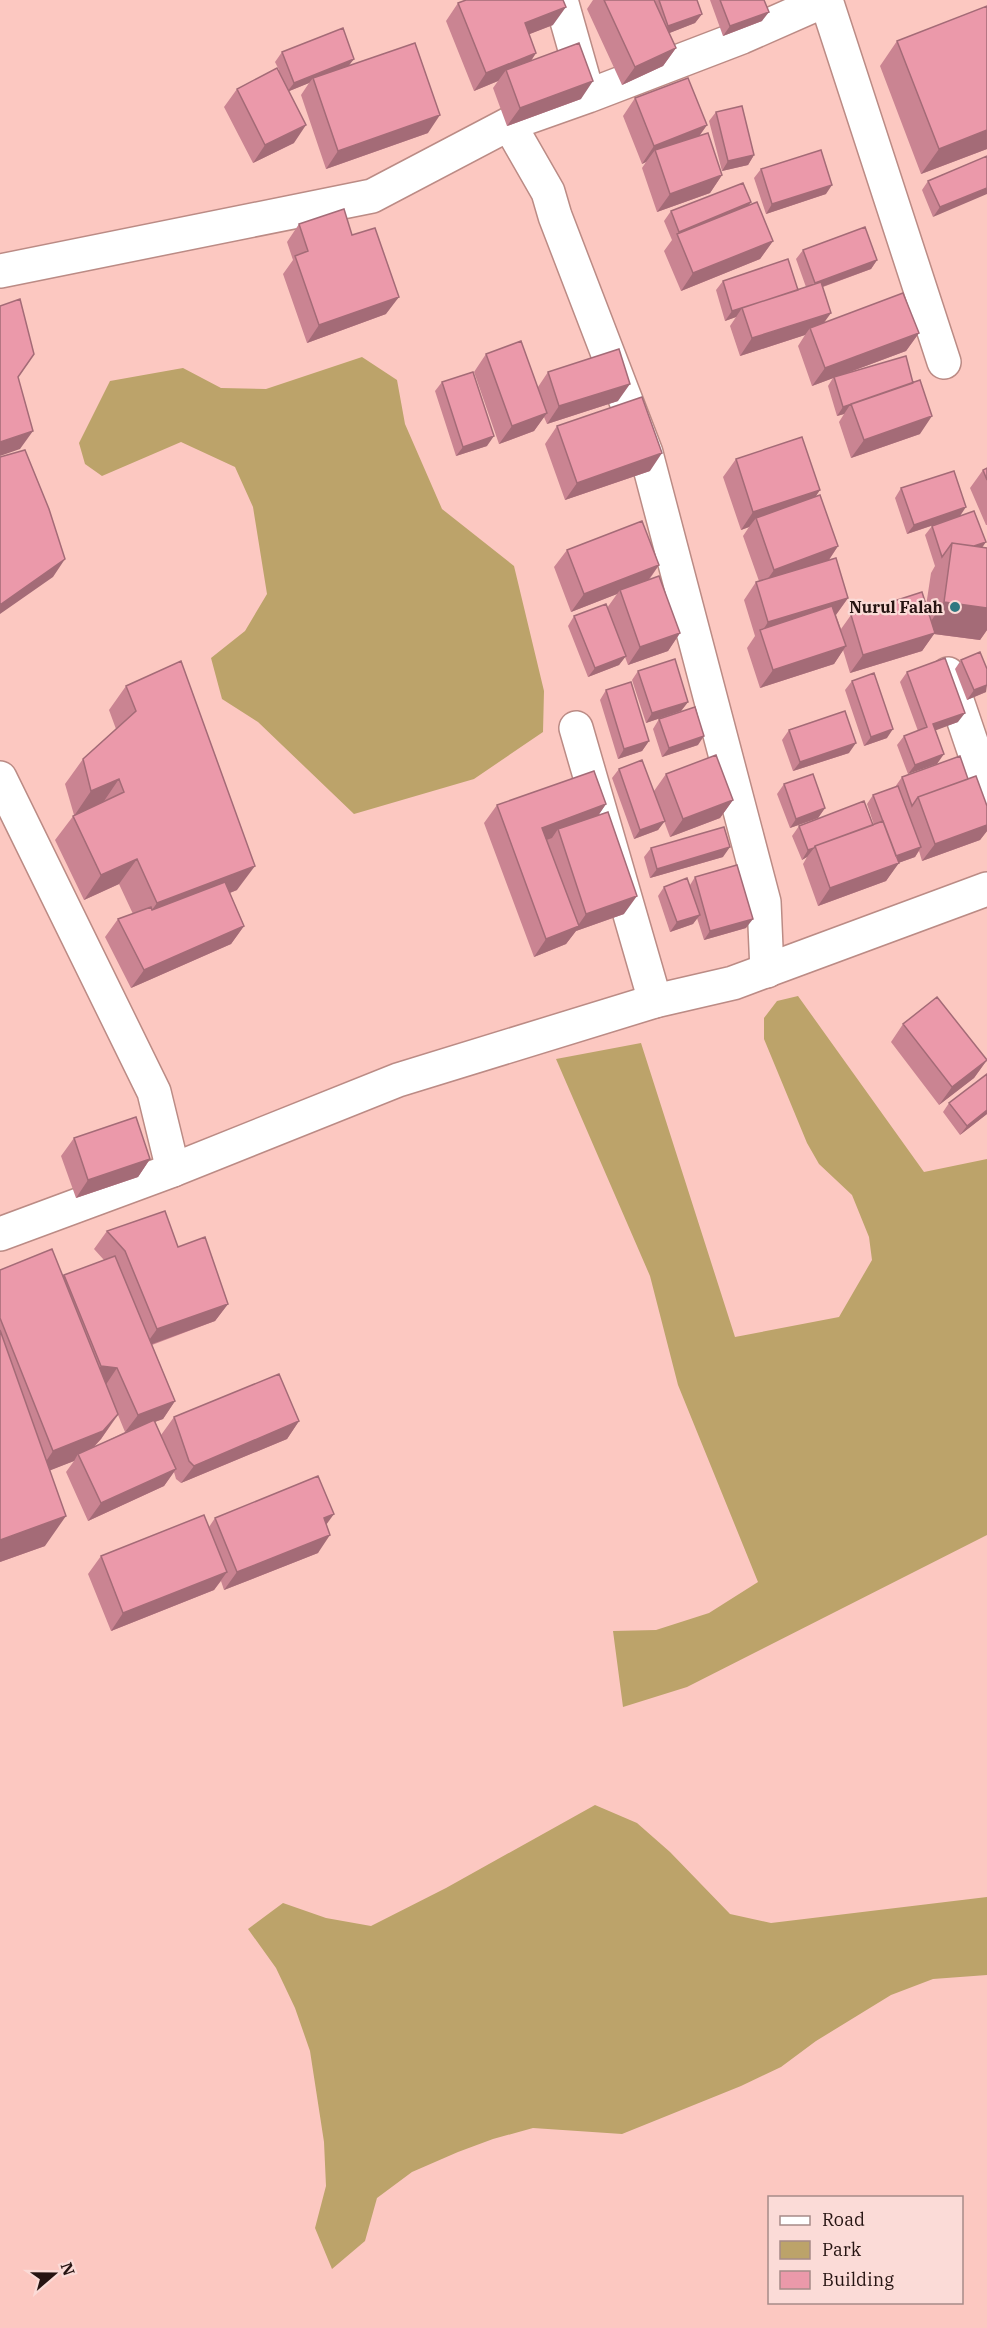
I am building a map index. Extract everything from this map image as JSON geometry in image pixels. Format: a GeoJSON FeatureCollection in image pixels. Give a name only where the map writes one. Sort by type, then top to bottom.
{"type":"FeatureCollection","features":[{"type":"Feature","properties":{"kind":"street"},"geometry":{"type":"LineString","coordinates":[[561,0],[588,96]]}},
{"type":"Feature","properties":{"kind":"street"},"geometry":{"type":"LineString","coordinates":[[0,271],[372,196],[509,124],[742,37],[826,0],[944,362]]}},
{"type":"Feature","properties":{"kind":"street"},"geometry":{"type":"LineString","coordinates":[[509,124],[548,192],[555,216],[646,453],[764,902],[767,971]]}},
{"type":"Feature","properties":{"kind":"street"},"geometry":{"type":"LineString","coordinates":[[946,670],[987,789]]}},
{"type":"Feature","properties":{"kind":"street"},"geometry":{"type":"LineString","coordinates":[[576,728],[655,1001]]}},
{"type":"Feature","properties":{"kind":"street"},"geometry":{"type":"LineString","coordinates":[[0,778],[154,1092],[173,1170]]}},
{"type":"Feature","properties":{"kind":"street"},"geometry":{"type":"LineString","coordinates":[[0,1234],[173,1170],[398,1080],[655,1001],[733,982],[767,971],[987,889]]}},
{"type":"Feature","properties":{"kind":"green space"},"geometry":{"type":"Polygon","coordinates":[[[362,357],[397,380],[405,424],[442,509],[514,566],[544,691],[543,732],[474,779],[354,814],[258,722],[222,699],[211,658],[245,631],[267,594],[253,507],[235,467],[181,442],[102,476],[85,464],[79,443],[110,381],[183,368],[221,388],[266,389],[362,357]]]}},
{"type":"Feature","properties":{"kind":"green space"},"geometry":{"type":"Polygon","coordinates":[[[798,996],[924,1172],[987,1159],[987,1535],[687,1687],[623,1707],[613,1631],[656,1630],[709,1613],[758,1582],[678,1385],[650,1276],[556,1059],[641,1043],[735,1337],[839,1317],[872,1260],[869,1237],[852,1195],[819,1164],[807,1143],[764,1039],[764,1018],[777,1001],[798,996]]]}},
{"type":"Feature","properties":{"kind":"green space"},"geometry":{"type":"Polygon","coordinates":[[[595,1805],[637,1823],[670,1852],[730,1914],[771,1923],[987,1897],[987,1975],[933,1979],[891,1995],[816,2041],[781,2067],[741,2086],[622,2134],[533,2128],[493,2139],[412,2172],[377,2198],[365,2241],[332,2269],[315,2228],[326,2186],[324,2142],[310,2051],[295,2008],[276,1968],[248,1929],[283,1903],[326,1918],[371,1926],[446,1888],[595,1805]]]}},
{"type":"Feature","properties":{"kind":"building"},"geometry":{"type":"Polygon","coordinates":[[[466,0],[563,0],[566,7],[525,23],[536,53],[486,73],[458,3],[466,0]]]}},
{"type":"Feature","properties":{"kind":"building"},"geometry":{"type":"Polygon","coordinates":[[[604,0],[654,0],[676,48],[635,67],[604,0]]]}},
{"type":"Feature","properties":{"kind":"building"},"geometry":{"type":"Polygon","coordinates":[[[659,0],[697,0],[702,14],[668,26],[659,0]]]}},
{"type":"Feature","properties":{"kind":"building"},"geometry":{"type":"Polygon","coordinates":[[[720,0],[764,0],[769,12],[730,26],[720,0]]]}},
{"type":"Feature","properties":{"kind":"building"},"geometry":{"type":"Polygon","coordinates":[[[987,6],[987,130],[939,149],[897,41],[987,6]]]}},
{"type":"Feature","properties":{"kind":"building"},"geometry":{"type":"Polygon","coordinates":[[[343,28],[354,59],[294,83],[282,52],[343,28]]]}},
{"type":"Feature","properties":{"kind":"building"},"geometry":{"type":"Polygon","coordinates":[[[415,43],[440,115],[338,151],[313,78],[415,43]]]}},
{"type":"Feature","properties":{"kind":"building"},"geometry":{"type":"Polygon","coordinates":[[[579,43],[593,81],[520,108],[506,70],[579,43]]]}},
{"type":"Feature","properties":{"kind":"building"},"geometry":{"type":"Polygon","coordinates":[[[277,68],[306,125],[265,145],[237,89],[277,68]]]}},
{"type":"Feature","properties":{"kind":"building"},"geometry":{"type":"Polygon","coordinates":[[[688,78],[707,125],[654,146],[635,98],[688,78]]]}},
{"type":"Feature","properties":{"kind":"building"},"geometry":{"type":"Polygon","coordinates":[[[742,106],[754,155],[728,161],[716,112],[742,106]]]}},
{"type":"Feature","properties":{"kind":"building"},"geometry":{"type":"Polygon","coordinates":[[[708,133],[722,175],[670,194],[655,150],[708,133]]]}},
{"type":"Feature","properties":{"kind":"building"},"geometry":{"type":"Polygon","coordinates":[[[821,150],[832,185],[772,204],[761,169],[821,150]]]}},
{"type":"Feature","properties":{"kind":"building"},"geometry":{"type":"Polygon","coordinates":[[[987,156],[987,188],[940,207],[928,181],[987,156]]]}},
{"type":"Feature","properties":{"kind":"building"},"geometry":{"type":"Polygon","coordinates":[[[743,183],[751,202],[679,232],[671,211],[743,183]]]}},
{"type":"Feature","properties":{"kind":"building"},"geometry":{"type":"Polygon","coordinates":[[[757,202],[773,241],[693,273],[677,234],[757,202]]]}},
{"type":"Feature","properties":{"kind":"building"},"geometry":{"type":"Polygon","coordinates":[[[344,209],[352,235],[375,228],[399,297],[319,325],[295,256],[308,251],[299,224],[344,209]]]}},
{"type":"Feature","properties":{"kind":"building"},"geometry":{"type":"Polygon","coordinates":[[[865,227],[877,260],[815,283],[803,250],[865,227]]]}},
{"type":"Feature","properties":{"kind":"building"},"geometry":{"type":"Polygon","coordinates":[[[788,259],[798,290],[732,311],[723,281],[788,259]]]}},
{"type":"Feature","properties":{"kind":"building"},"geometry":{"type":"Polygon","coordinates":[[[821,282],[831,313],[752,338],[742,308],[821,282]]]}},
{"type":"Feature","properties":{"kind":"building"},"geometry":{"type":"Polygon","coordinates":[[[903,293],[919,333],[825,368],[810,328],[903,293]]]}},
{"type":"Feature","properties":{"kind":"building"},"geometry":{"type":"Polygon","coordinates":[[[20,299],[34,354],[18,377],[33,431],[0,442],[0,306],[20,299]]]}},
{"type":"Feature","properties":{"kind":"building"},"geometry":{"type":"Polygon","coordinates":[[[521,341],[547,413],[512,426],[486,354],[521,341]]]}},
{"type":"Feature","properties":{"kind":"building"},"geometry":{"type":"Polygon","coordinates":[[[619,349],[630,384],[559,406],[548,372],[619,349]]]}},
{"type":"Feature","properties":{"kind":"building"},"geometry":{"type":"Polygon","coordinates":[[[906,356],[913,383],[843,407],[834,377],[906,356]]]}},
{"type":"Feature","properties":{"kind":"building"},"geometry":{"type":"Polygon","coordinates":[[[473,372],[494,436],[463,447],[442,382],[473,372]]]}},
{"type":"Feature","properties":{"kind":"building"},"geometry":{"type":"Polygon","coordinates":[[[920,380],[932,416],[864,440],[851,404],[920,380]]]}},
{"type":"Feature","properties":{"kind":"building"},"geometry":{"type":"Polygon","coordinates":[[[642,397],[662,453],[577,483],[557,426],[642,397]]]}},
{"type":"Feature","properties":{"kind":"building"},"geometry":{"type":"Polygon","coordinates":[[[802,437],[820,490],[753,512],[736,459],[802,437]]]}},
{"type":"Feature","properties":{"kind":"building"},"geometry":{"type":"Polygon","coordinates":[[[25,450],[49,509],[65,559],[0,605],[0,457],[25,450]]]}},
{"type":"Feature","properties":{"kind":"building"},"geometry":{"type":"Polygon","coordinates":[[[987,468],[987,480],[983,470],[987,468]]]}},
{"type":"Feature","properties":{"kind":"building"},"geometry":{"type":"Polygon","coordinates":[[[954,471],[966,507],[914,525],[901,488],[954,471]]]}},
{"type":"Feature","properties":{"kind":"building"},"geometry":{"type":"Polygon","coordinates":[[[820,495],[838,546],[774,570],[756,518],[820,495]]]}},
{"type":"Feature","properties":{"kind":"building"},"geometry":{"type":"Polygon","coordinates":[[[974,511],[986,542],[974,546],[952,543],[942,557],[932,526],[974,511]]]}},
{"type":"Feature","properties":{"kind":"building"},"geometry":{"type":"Polygon","coordinates":[[[642,521],[659,565],[584,594],[567,550],[642,521]]]}},
{"type":"Feature","properties":{"kind":"building"},"geometry":{"type":"Polygon","coordinates":[[[952,543],[987,548],[987,608],[944,602],[952,543]]]}},
{"type":"Feature","properties":{"kind":"building"},"geometry":{"type":"Polygon","coordinates":[[[836,558],[848,598],[768,622],[756,582],[836,558]]]}},
{"type":"Feature","properties":{"kind":"building"},"geometry":{"type":"Polygon","coordinates":[[[659,576],[680,633],[640,647],[620,590],[659,576]]]}},
{"type":"Feature","properties":{"kind":"building"},"geometry":{"type":"Polygon","coordinates":[[[922,592],[935,633],[863,655],[851,615],[922,592]]]}},
{"type":"Feature","properties":{"kind":"building"},"geometry":{"type":"Polygon","coordinates":[[[606,604],[626,656],[595,668],[574,616],[606,604]]]}},
{"type":"Feature","properties":{"kind":"building"},"geometry":{"type":"Polygon","coordinates":[[[832,606],[846,646],[773,670],[760,630],[832,606]]]}},
{"type":"Feature","properties":{"kind":"building"},"geometry":{"type":"Polygon","coordinates":[[[980,652],[987,669],[987,685],[974,690],[961,660],[980,652]]]}},
{"type":"Feature","properties":{"kind":"building"},"geometry":{"type":"Polygon","coordinates":[[[945,658],[965,713],[933,724],[944,754],[915,765],[904,736],[927,727],[907,672],[945,658]]]}},
{"type":"Feature","properties":{"kind":"building"},"geometry":{"type":"Polygon","coordinates":[[[675,659],[688,702],[652,713],[638,671],[675,659]]]}},
{"type":"Feature","properties":{"kind":"building"},"geometry":{"type":"Polygon","coordinates":[[[181,661],[255,866],[157,903],[137,859],[101,875],[73,816],[124,792],[119,779],[91,791],[83,759],[136,711],[126,686],[181,661]]]}},
{"type":"Feature","properties":{"kind":"building"},"geometry":{"type":"Polygon","coordinates":[[[874,673],[893,729],[871,737],[852,681],[874,673]]]}},
{"type":"Feature","properties":{"kind":"building"},"geometry":{"type":"Polygon","coordinates":[[[631,682],[649,741],[624,749],[606,690],[631,682]]]}},
{"type":"Feature","properties":{"kind":"building"},"geometry":{"type":"Polygon","coordinates":[[[695,707],[704,736],[669,748],[659,719],[695,707]]]}},
{"type":"Feature","properties":{"kind":"building"},"geometry":{"type":"Polygon","coordinates":[[[845,711],[856,743],[800,762],[789,730],[845,711]]]}},
{"type":"Feature","properties":{"kind":"building"},"geometry":{"type":"Polygon","coordinates":[[[716,755],[733,800],[683,819],[666,774],[716,755]]]}},
{"type":"Feature","properties":{"kind":"building"},"geometry":{"type":"Polygon","coordinates":[[[960,756],[968,779],[918,797],[912,806],[902,777],[960,756]]]}},
{"type":"Feature","properties":{"kind":"building"},"geometry":{"type":"Polygon","coordinates":[[[642,760],[665,821],[640,830],[619,769],[642,760]]]}},
{"type":"Feature","properties":{"kind":"building"},"geometry":{"type":"Polygon","coordinates":[[[594,771],[606,804],[542,828],[579,926],[546,939],[497,805],[594,771]]]}},
{"type":"Feature","properties":{"kind":"building"},"geometry":{"type":"Polygon","coordinates":[[[813,774],[825,808],[796,819],[784,784],[813,774]]]}},
{"type":"Feature","properties":{"kind":"building"},"geometry":{"type":"Polygon","coordinates":[[[976,776],[987,806],[987,825],[935,844],[918,797],[976,776]]]}},
{"type":"Feature","properties":{"kind":"building"},"geometry":{"type":"Polygon","coordinates":[[[898,786],[921,847],[896,856],[873,795],[898,786]]]}},
{"type":"Feature","properties":{"kind":"building"},"geometry":{"type":"Polygon","coordinates":[[[864,801],[873,825],[808,850],[799,826],[864,801]]]}},
{"type":"Feature","properties":{"kind":"building"},"geometry":{"type":"Polygon","coordinates":[[[608,812],[637,896],[586,914],[558,829],[608,812]]]}},
{"type":"Feature","properties":{"kind":"building"},"geometry":{"type":"Polygon","coordinates":[[[883,821],[899,863],[830,888],[815,846],[883,821]]]}},
{"type":"Feature","properties":{"kind":"building"},"geometry":{"type":"Polygon","coordinates":[[[724,827],[730,847],[657,869],[651,848],[724,827]]]}},
{"type":"Feature","properties":{"kind":"building"},"geometry":{"type":"Polygon","coordinates":[[[737,865],[753,919],[710,931],[695,877],[737,865]]]}},
{"type":"Feature","properties":{"kind":"building"},"geometry":{"type":"Polygon","coordinates":[[[687,878],[700,915],[677,922],[664,887],[687,878]]]}},
{"type":"Feature","properties":{"kind":"building"},"geometry":{"type":"Polygon","coordinates":[[[225,882],[244,926],[144,970],[118,919],[151,907],[152,910],[225,882]]]}},
{"type":"Feature","properties":{"kind":"building"},"geometry":{"type":"Polygon","coordinates":[[[937,997],[987,1060],[952,1087],[903,1024],[937,997]]]}},
{"type":"Feature","properties":{"kind":"building"},"geometry":{"type":"Polygon","coordinates":[[[987,1074],[987,1110],[967,1126],[949,1103],[987,1074]]]}},
{"type":"Feature","properties":{"kind":"building"},"geometry":{"type":"Polygon","coordinates":[[[136,1117],[150,1159],[88,1180],[74,1138],[136,1117]]]}},
{"type":"Feature","properties":{"kind":"building"},"geometry":{"type":"Polygon","coordinates":[[[165,1211],[178,1247],[205,1237],[228,1304],[157,1329],[125,1251],[107,1231],[165,1211]]]}},
{"type":"Feature","properties":{"kind":"building"},"geometry":{"type":"Polygon","coordinates":[[[52,1249],[118,1414],[103,1431],[53,1451],[0,1318],[0,1270],[52,1249]]]}},
{"type":"Feature","properties":{"kind":"building"},"geometry":{"type":"Polygon","coordinates":[[[115,1256],[175,1401],[138,1415],[117,1368],[101,1366],[64,1275],[115,1256]]]}},
{"type":"Feature","properties":{"kind":"building"},"geometry":{"type":"Polygon","coordinates":[[[0,1330],[66,1516],[0,1540],[0,1330]]]}},
{"type":"Feature","properties":{"kind":"building"},"geometry":{"type":"Polygon","coordinates":[[[279,1374],[299,1421],[194,1466],[189,1461],[174,1417],[279,1374]]]}},
{"type":"Feature","properties":{"kind":"building"},"geometry":{"type":"Polygon","coordinates":[[[154,1420],[176,1469],[101,1503],[78,1454],[154,1420]]]}},
{"type":"Feature","properties":{"kind":"building"},"geometry":{"type":"Polygon","coordinates":[[[318,1476],[334,1514],[324,1518],[330,1535],[237,1572],[215,1518],[318,1476]]]}},
{"type":"Feature","properties":{"kind":"building"},"geometry":{"type":"Polygon","coordinates":[[[204,1515],[227,1572],[123,1613],[101,1556],[204,1515]]]}},
{"type":"Feature","properties":{"kind":"place","name":"Nurul Falah"},"geometry":{"type":"Point","coordinates":[955,607]}}]}
